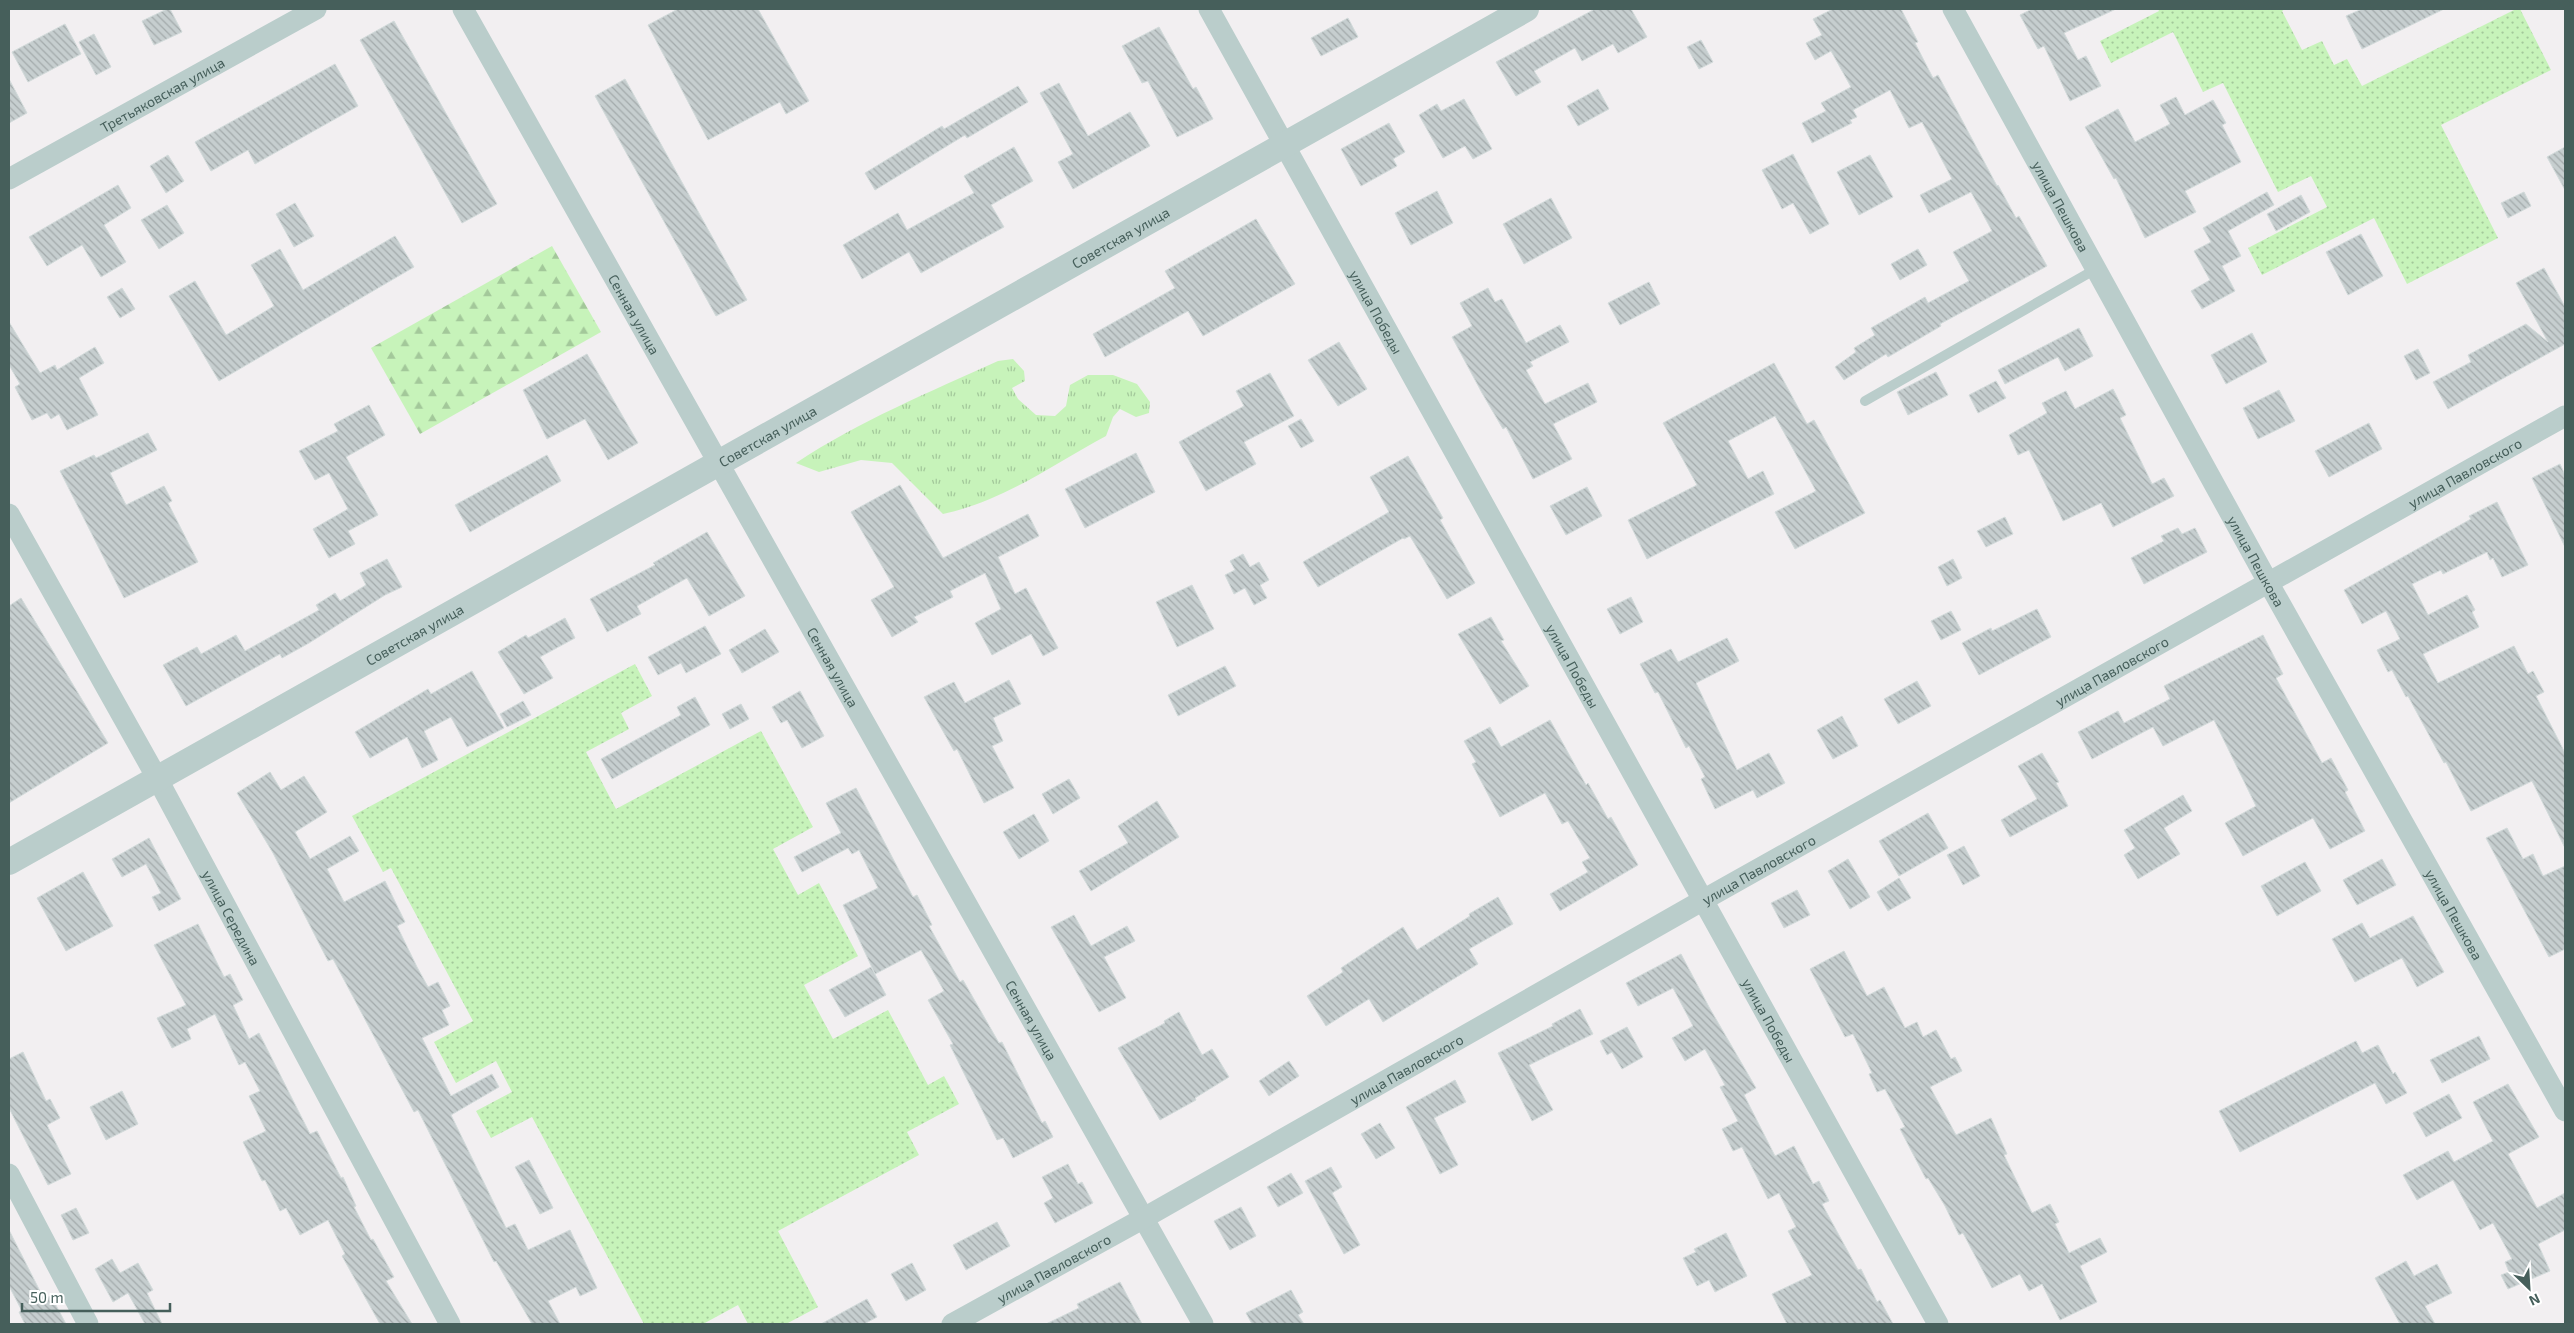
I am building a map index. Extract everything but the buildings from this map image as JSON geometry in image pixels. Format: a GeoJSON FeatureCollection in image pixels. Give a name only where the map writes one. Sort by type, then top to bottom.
{"type":"FeatureCollection","features":[{"type":"Feature","properties":{"kind":"street","name":"Третьяковская улица"},"geometry":{"type":"LineString","coordinates":[[9,179],[316,9]]}},
{"type":"Feature","properties":{"kind":"street","name":"Сенная улица"},"geometry":{"type":"LineString","coordinates":[[463,9],[1203,1324]]}},
{"type":"Feature","properties":{"kind":"street","name":"улица Победы"},"geometry":{"type":"LineString","coordinates":[[1208,9],[1704,899],[1938,1324]]}},
{"type":"Feature","properties":{"kind":"street","name":"Советская улица"},"geometry":{"type":"LineString","coordinates":[[9,862],[1526,9]]}},
{"type":"Feature","properties":{"kind":"street","name":"улица Пешкова"},"geometry":{"type":"LineString","coordinates":[[1953,9],[2268,582],[2565,1111]]}},
{"type":"Feature","properties":{"kind":"street","name":"улица Павловского"},"geometry":{"type":"LineString","coordinates":[[952,1324],[1144,1218],[1704,899],[2565,416]]}},
{"type":"Feature","properties":{"kind":"street","name":"улица Середина"},"geometry":{"type":"LineString","coordinates":[[9,514],[158,778],[450,1324]]}},
{"type":"Feature","properties":{"kind":"street"},"geometry":{"type":"LineString","coordinates":[[9,1174],[88,1324]]}},
{"type":"Feature","properties":{"kind":"lane"},"geometry":{"type":"LineString","coordinates":[[1865,402],[2096,269]]}},
{"type":"Feature","properties":{"kind":"green space"},"geometry":{"type":"Polygon","coordinates":[[[2158,9],[2285,9],[2282,11],[2302,50],[2322,41],[2334,65],[2347,59],[2362,86],[2516,9],[2520,9],[2551,70],[2441,125],[2498,238],[2407,284],[2374,218],[2262,275],[2248,248],[2327,207],[2311,176],[2278,192],[2223,83],[2203,92],[2173,32],[2111,63],[2100,41],[2159,11],[2158,9]]]}},
{"type":"Feature","properties":{"kind":"green space"},"geometry":{"type":"Polygon","coordinates":[[[552,246],[601,332],[420,434],[371,348],[552,246]]]}},
{"type":"Feature","properties":{"kind":"green space"},"geometry":{"type":"Polygon","coordinates":[[[1013,359],[1024,371],[1025,381],[1012,388],[1018,399],[1036,415],[1055,416],[1066,406],[1070,385],[1088,375],[1113,375],[1137,384],[1150,402],[1149,413],[1136,417],[1120,409],[1113,417],[1106,436],[1007,491],[965,508],[943,514],[892,463],[861,460],[819,472],[796,463],[870,420],[895,408],[998,361],[1013,359]]]}},
{"type":"Feature","properties":{"kind":"green space"},"geometry":{"type":"Polygon","coordinates":[[[635,664],[652,696],[621,713],[629,729],[586,752],[616,809],[761,731],[813,827],[773,849],[798,895],[819,883],[858,956],[804,985],[833,1039],[888,1010],[928,1085],[944,1076],[959,1104],[907,1132],[919,1155],[778,1231],[818,1307],[786,1324],[748,1324],[738,1305],[703,1324],[644,1324],[532,1117],[491,1138],[476,1111],[512,1092],[496,1061],[456,1083],[434,1042],[473,1021],[391,868],[383,872],[352,816],[635,664]]]}}]}
